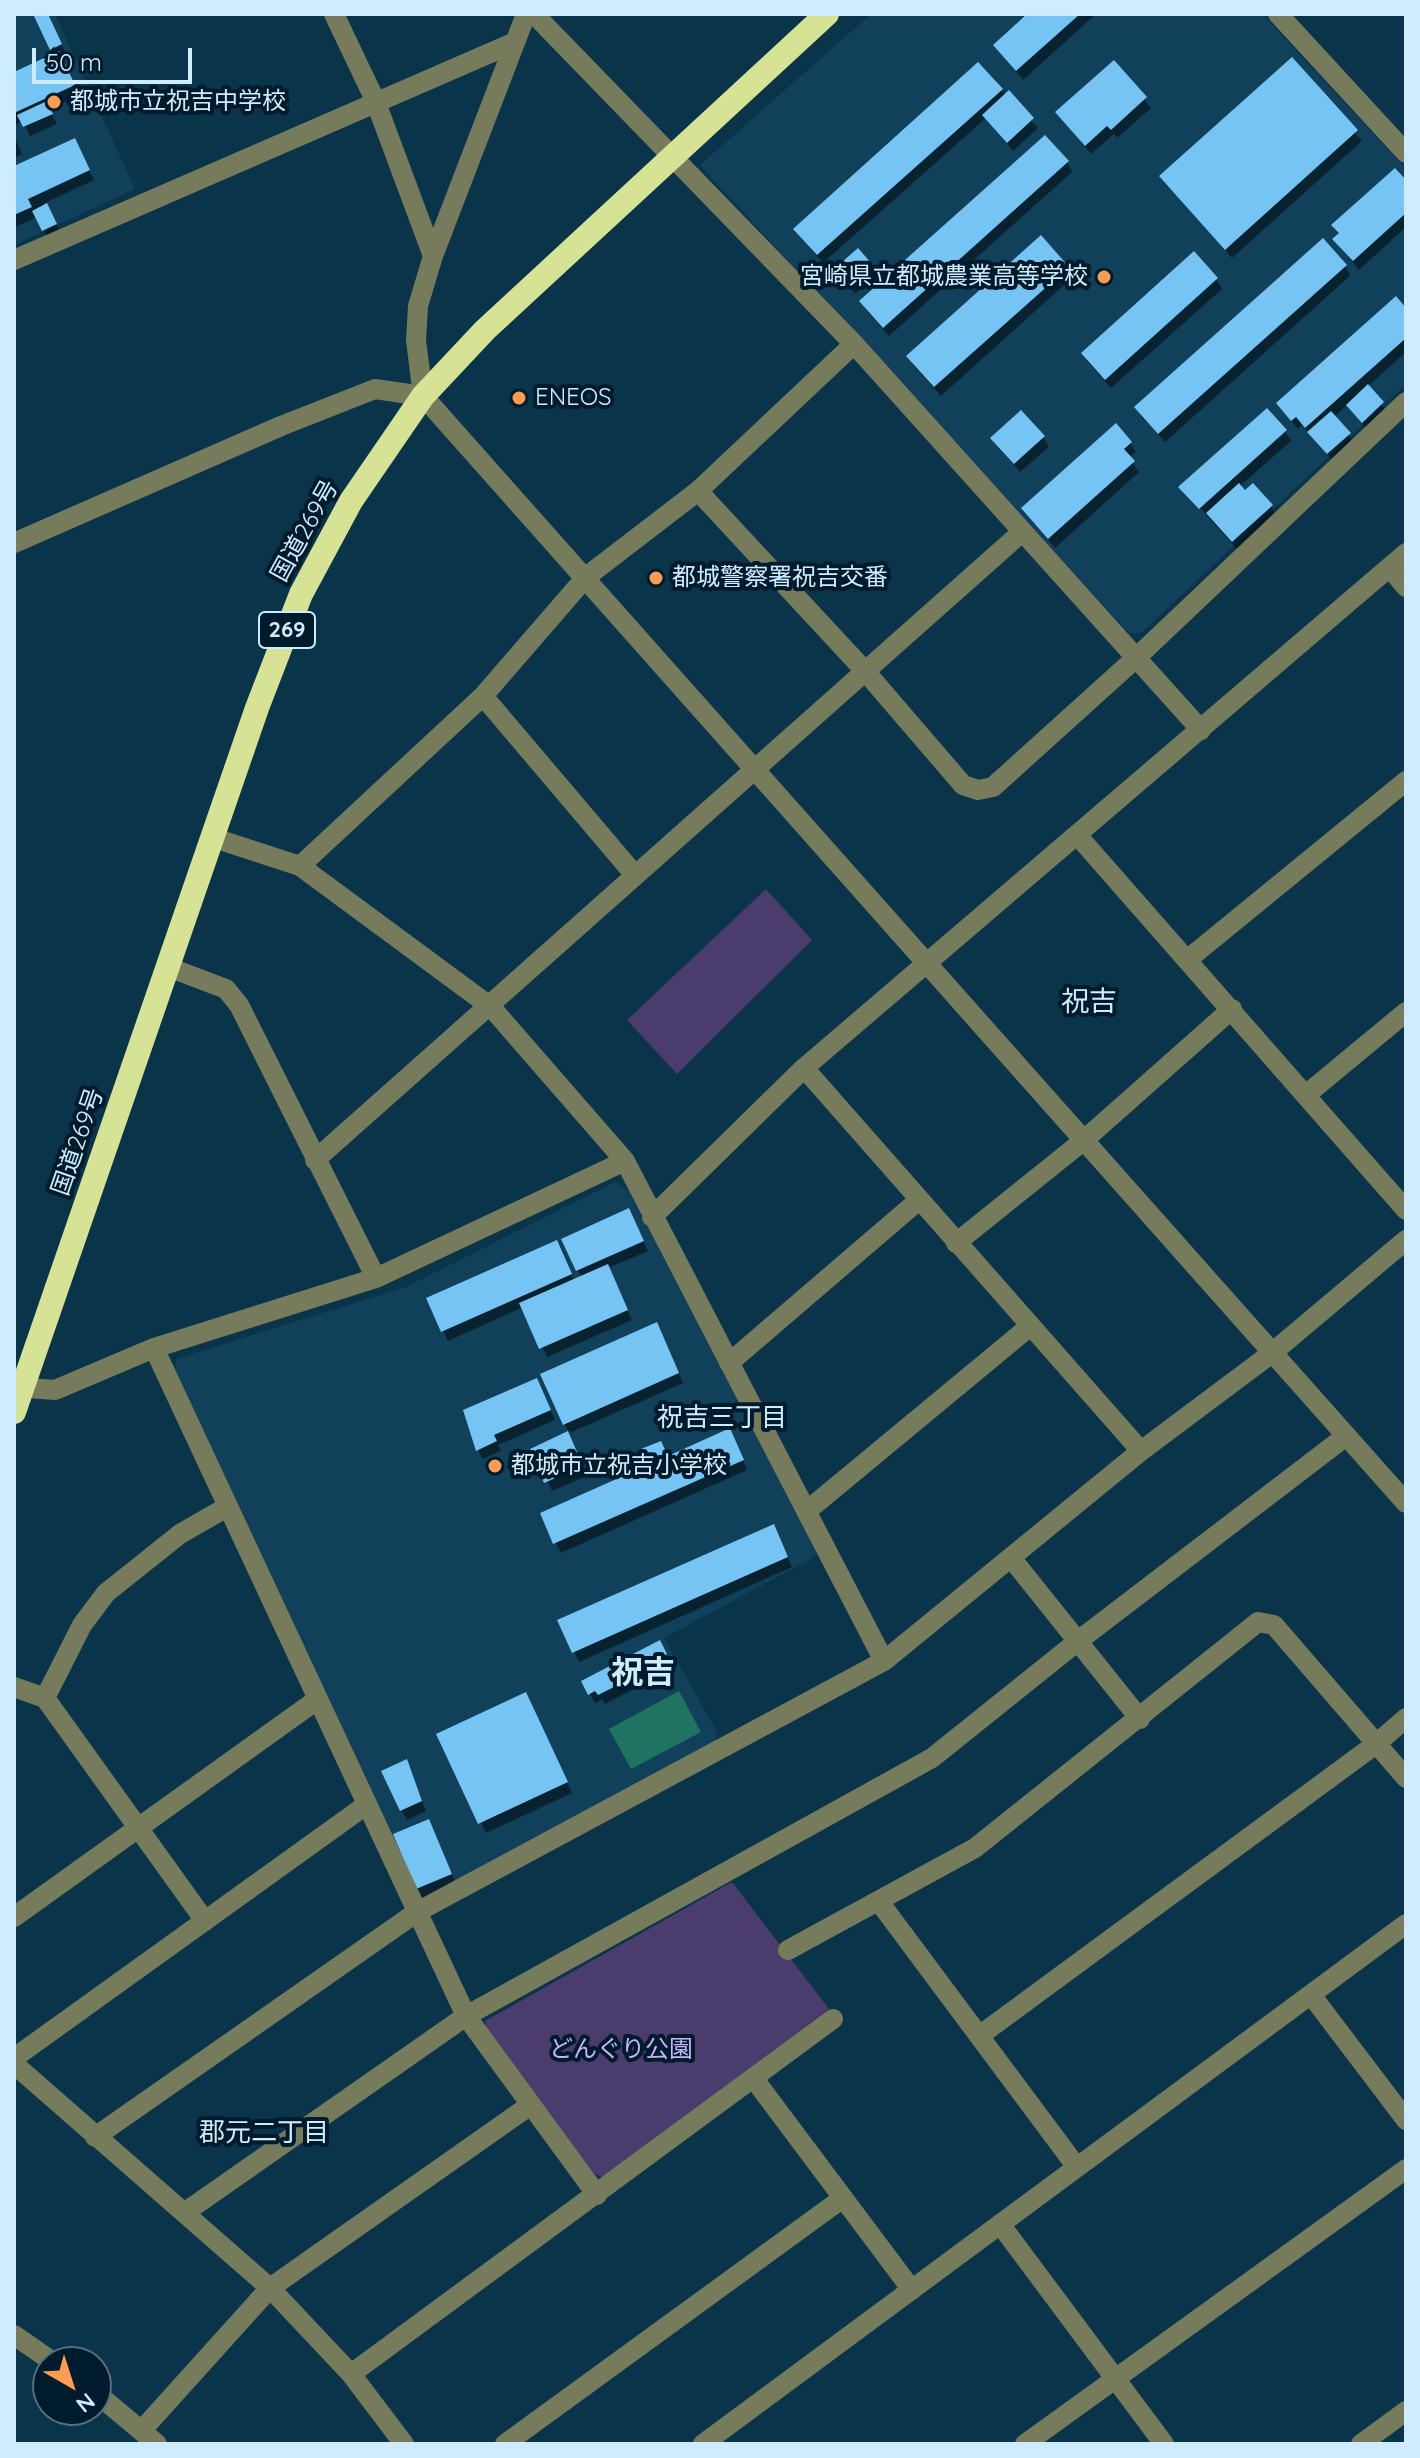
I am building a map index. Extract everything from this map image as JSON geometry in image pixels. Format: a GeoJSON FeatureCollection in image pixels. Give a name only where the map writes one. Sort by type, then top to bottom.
{"type":"FeatureCollection","features":[{"type":"Feature","properties":{"kind":"highway","name":"国道269号"},"geometry":{"type":"LineString","coordinates":[[14,1412],[19,1386],[211,837],[301,594],[351,501],[423,396],[485,330],[827,14]]}},
{"type":"Feature","properties":{"kind":"street"},"geometry":{"type":"LineString","coordinates":[[334,14],[375,100],[433,256]]}},
{"type":"Feature","properties":{"kind":"street"},"geometry":{"type":"LineString","coordinates":[[526,14],[433,256],[418,306],[416,340],[423,396],[1406,1503]]}},
{"type":"Feature","properties":{"kind":"street"},"geometry":{"type":"LineString","coordinates":[[534,14],[854,344],[1201,730]]}},
{"type":"Feature","properties":{"kind":"street"},"geometry":{"type":"LineString","coordinates":[[1278,14],[1406,153]]}},
{"type":"Feature","properties":{"kind":"street"},"geometry":{"type":"LineString","coordinates":[[14,260],[375,100],[513,43]]}},
{"type":"Feature","properties":{"kind":"street"},"geometry":{"type":"LineString","coordinates":[[300,866],[483,696],[586,577],[698,491],[854,344]]}},
{"type":"Feature","properties":{"kind":"street"},"geometry":{"type":"LineString","coordinates":[[14,543],[281,426],[375,389],[423,396]]}},
{"type":"Feature","properties":{"kind":"street"},"geometry":{"type":"LineString","coordinates":[[698,491],[865,671],[963,785],[978,790],[993,787],[1402,414]]}},
{"type":"Feature","properties":{"kind":"street"},"geometry":{"type":"LineString","coordinates":[[315,1160],[491,1007],[634,874],[1022,532]]}},
{"type":"Feature","properties":{"kind":"street"},"geometry":{"type":"LineString","coordinates":[[652,1217],[804,1068],[1406,553]]}},
{"type":"Feature","properties":{"kind":"street"},"geometry":{"type":"LineString","coordinates":[[1390,568],[1406,587]]}},
{"type":"Feature","properties":{"kind":"street"},"geometry":{"type":"LineString","coordinates":[[483,696],[634,874]]}},
{"type":"Feature","properties":{"kind":"street"},"geometry":{"type":"LineString","coordinates":[[1187,960],[1406,781]]}},
{"type":"Feature","properties":{"kind":"street"},"geometry":{"type":"LineString","coordinates":[[1078,836],[1406,1210]]}},
{"type":"Feature","properties":{"kind":"street"},"geometry":{"type":"LineString","coordinates":[[211,837],[300,866],[491,1007],[625,1161],[884,1661]]}},
{"type":"Feature","properties":{"kind":"street"},"geometry":{"type":"LineString","coordinates":[[168,967],[226,989],[239,1005],[376,1278]]}},
{"type":"Feature","properties":{"kind":"street"},"geometry":{"type":"LineString","coordinates":[[956,1243],[1083,1141],[1232,1009]]}},
{"type":"Feature","properties":{"kind":"street"},"geometry":{"type":"LineString","coordinates":[[1307,1094],[1406,1012]]}},
{"type":"Feature","properties":{"kind":"street"},"geometry":{"type":"LineString","coordinates":[[804,1068],[1141,1451]]}},
{"type":"Feature","properties":{"kind":"street"},"geometry":{"type":"LineString","coordinates":[[19,1386],[55,1390],[154,1348],[376,1278],[625,1161]]}},
{"type":"Feature","properties":{"kind":"street"},"geometry":{"type":"LineString","coordinates":[[729,1363],[919,1200]]}},
{"type":"Feature","properties":{"kind":"street"},"geometry":{"type":"LineString","coordinates":[[95,2137],[417,1912],[884,1661],[1141,1451],[1272,1353],[1406,1240]]}},
{"type":"Feature","properties":{"kind":"street"},"geometry":{"type":"LineString","coordinates":[[808,1510],[1029,1327]]}},
{"type":"Feature","properties":{"kind":"street"},"geometry":{"type":"LineString","coordinates":[[154,1348],[466,2016],[597,2195]]}},
{"type":"Feature","properties":{"kind":"street"},"geometry":{"type":"LineString","coordinates":[[184,2213],[466,2016],[932,1758],[1078,1641],[1346,1436]]}},
{"type":"Feature","properties":{"kind":"street"},"geometry":{"type":"LineString","coordinates":[[45,1698],[82,1625],[106,1593],[180,1534],[227,1507]]}},
{"type":"Feature","properties":{"kind":"street"},"geometry":{"type":"LineString","coordinates":[[1012,1559],[1140,1719]]}},
{"type":"Feature","properties":{"kind":"street"},"geometry":{"type":"LineString","coordinates":[[788,1950],[880,1903],[975,1848],[1258,1622],[1274,1625],[1406,1778]]}},
{"type":"Feature","properties":{"kind":"street"},"geometry":{"type":"LineString","coordinates":[[14,1687],[45,1698],[205,1921]]}},
{"type":"Feature","properties":{"kind":"street"},"geometry":{"type":"LineString","coordinates":[[14,1917],[318,1699]]}},
{"type":"Feature","properties":{"kind":"street"},"geometry":{"type":"LineString","coordinates":[[979,2036],[1376,1744],[1406,1718]]}},
{"type":"Feature","properties":{"kind":"street"},"geometry":{"type":"LineString","coordinates":[[14,2058],[366,1805]]}},
{"type":"Feature","properties":{"kind":"street"},"geometry":{"type":"LineString","coordinates":[[880,1903],[1076,2166]]}},
{"type":"Feature","properties":{"kind":"street"},"geometry":{"type":"LineString","coordinates":[[703,2444],[1406,1924]]}},
{"type":"Feature","properties":{"kind":"street"},"geometry":{"type":"LineString","coordinates":[[1312,1996],[1406,2120]]}},
{"type":"Feature","properties":{"kind":"street"},"geometry":{"type":"LineString","coordinates":[[351,2374],[833,2019]]}},
{"type":"Feature","properties":{"kind":"street"},"geometry":{"type":"LineString","coordinates":[[14,2064],[270,2288],[351,2374],[404,2444]]}},
{"type":"Feature","properties":{"kind":"street"},"geometry":{"type":"LineString","coordinates":[[754,2079],[912,2290]]}},
{"type":"Feature","properties":{"kind":"street"},"geometry":{"type":"LineString","coordinates":[[112,2406],[150,2437],[270,2288],[529,2106]]}},
{"type":"Feature","properties":{"kind":"street"},"geometry":{"type":"LineString","coordinates":[[1025,2444],[1406,2169]]}},
{"type":"Feature","properties":{"kind":"street"},"geometry":{"type":"LineString","coordinates":[[505,2444],[843,2198]]}},
{"type":"Feature","properties":{"kind":"street"},"geometry":{"type":"LineString","coordinates":[[1000,2224],[1164,2444]]}},
{"type":"Feature","properties":{"kind":"street"},"geometry":{"type":"LineString","coordinates":[[14,2335],[32,2347]]}},
{"type":"Feature","properties":{"kind":"street"},"geometry":{"type":"LineString","coordinates":[[1361,2444],[1406,2411]]}},
{"type":"Feature","properties":{"kind":"shaded area","name":"都城市立祝吉中学校"},"geometry":{"type":"Polygon","coordinates":[[[14,14],[55,14],[135,189],[14,245],[14,14]]]}},
{"type":"Feature","properties":{"kind":"shaded area","name":"宮崎県立都城農業高等学校"},"geometry":{"type":"Polygon","coordinates":[[[871,14],[1262,14],[1406,169],[1406,384],[1141,633],[1129,633],[700,165],[871,14]]]}},
{"type":"Feature","properties":{"kind":"shaded area","name":"都城市立祝吉小学校"},"geometry":{"type":"Polygon","coordinates":[[[615,1182],[629,1191],[818,1551],[811,1559],[664,1638],[717,1732],[716,1742],[427,1898],[414,1892],[176,1382],[176,1359],[406,1287],[615,1182]]]}},
{"type":"Feature","properties":{"kind":"shaded area"},"geometry":{"type":"Polygon","coordinates":[[[679,1691],[701,1732],[631,1769],[609,1729],[679,1691]]]}},
{"type":"Feature","properties":{"kind":"green space"},"geometry":{"type":"Polygon","coordinates":[[[766,889],[812,940],[677,1074],[627,1020],[766,889]]]}},
{"type":"Feature","properties":{"kind":"green space","name":"どんぐり公園"},"geometry":{"type":"Polygon","coordinates":[[[732,1882],[829,2009],[603,2177],[593,2173],[487,2035],[485,2021],[732,1882]]]}},
{"type":"Feature","properties":{"kind":"building"},"geometry":{"type":"Polygon","coordinates":[[[33,14],[48,14],[62,44],[50,50],[33,14]]]}},
{"type":"Feature","properties":{"kind":"building"},"geometry":{"type":"Polygon","coordinates":[[[1027,14],[1080,14],[1016,71],[993,45],[1027,14]]]}},
{"type":"Feature","properties":{"kind":"building"},"geometry":{"type":"Polygon","coordinates":[[[59,51],[75,85],[14,113],[14,72],[59,51]]]}},
{"type":"Feature","properties":{"kind":"building"},"geometry":{"type":"Polygon","coordinates":[[[1292,57],[1358,130],[1225,250],[1159,176],[1292,57]]]}},
{"type":"Feature","properties":{"kind":"building"},"geometry":{"type":"Polygon","coordinates":[[[1114,60],[1147,97],[1111,130],[1107,126],[1085,146],[1055,112],[1114,60]]]}},
{"type":"Feature","properties":{"kind":"building"},"geometry":{"type":"Polygon","coordinates":[[[978,62],[1003,89],[817,255],[793,229],[978,62]]]}},
{"type":"Feature","properties":{"kind":"building"},"geometry":{"type":"Polygon","coordinates":[[[1009,90],[1034,118],[1007,143],[982,115],[1009,90]]]}},
{"type":"Feature","properties":{"kind":"building"},"geometry":{"type":"Polygon","coordinates":[[[47,101],[53,114],[23,127],[17,115],[47,101]]]}},
{"type":"Feature","properties":{"kind":"building"},"geometry":{"type":"Polygon","coordinates":[[[1045,135],[1069,161],[883,328],[859,301],[1045,135]]]}},
{"type":"Feature","properties":{"kind":"building"},"geometry":{"type":"Polygon","coordinates":[[[75,138],[90,170],[28,199],[32,207],[14,215],[14,166],[75,138]]]}},
{"type":"Feature","properties":{"kind":"building"},"geometry":{"type":"Polygon","coordinates":[[[1395,168],[1406,180],[1406,213],[1353,261],[1332,239],[1339,233],[1331,225],[1395,168]]]}},
{"type":"Feature","properties":{"kind":"building"},"geometry":{"type":"Polygon","coordinates":[[[47,203],[57,224],[42,231],[32,211],[47,203]]]}},
{"type":"Feature","properties":{"kind":"building"},"geometry":{"type":"Polygon","coordinates":[[[1041,235],[1069,267],[934,387],[906,356],[1041,235]]]}},
{"type":"Feature","properties":{"kind":"building"},"geometry":{"type":"Polygon","coordinates":[[[1323,238],[1347,265],[1158,434],[1134,407],[1323,238]]]}},
{"type":"Feature","properties":{"kind":"building"},"geometry":{"type":"Polygon","coordinates":[[[858,248],[872,264],[849,286],[834,269],[858,248]]]}},
{"type":"Feature","properties":{"kind":"building"},"geometry":{"type":"Polygon","coordinates":[[[1194,251],[1218,278],[1105,380],[1081,353],[1194,251]]]}},
{"type":"Feature","properties":{"kind":"building"},"geometry":{"type":"Polygon","coordinates":[[[1396,296],[1406,308],[1406,338],[1305,428],[1296,417],[1291,421],[1276,403],[1396,296]]]}},
{"type":"Feature","properties":{"kind":"building"},"geometry":{"type":"Polygon","coordinates":[[[1368,384],[1384,402],[1362,423],[1346,405],[1368,384]]]}},
{"type":"Feature","properties":{"kind":"building"},"geometry":{"type":"Polygon","coordinates":[[[1267,408],[1287,430],[1199,509],[1178,487],[1267,408]]]}},
{"type":"Feature","properties":{"kind":"building"},"geometry":{"type":"Polygon","coordinates":[[[1021,410],[1045,436],[1014,464],[990,438],[1021,410]]]}},
{"type":"Feature","properties":{"kind":"building"},"geometry":{"type":"Polygon","coordinates":[[[1331,411],[1351,433],[1327,454],[1307,432],[1331,411]]]}},
{"type":"Feature","properties":{"kind":"building"},"geometry":{"type":"Polygon","coordinates":[[[1116,423],[1132,442],[1124,449],[1135,461],[1048,539],[1021,508],[1116,423]]]}},
{"type":"Feature","properties":{"kind":"building"},"geometry":{"type":"Polygon","coordinates":[[[1239,483],[1245,490],[1253,483],[1273,505],[1232,542],[1206,513],[1239,483]]]}},
{"type":"Feature","properties":{"kind":"building"},"geometry":{"type":"Polygon","coordinates":[[[629,1208],[644,1241],[576,1271],[561,1239],[629,1208]]]}},
{"type":"Feature","properties":{"kind":"building"},"geometry":{"type":"Polygon","coordinates":[[[557,1240],[572,1274],[441,1332],[426,1298],[557,1240]]]}},
{"type":"Feature","properties":{"kind":"building"},"geometry":{"type":"Polygon","coordinates":[[[608,1264],[628,1310],[539,1349],[519,1303],[608,1264]]]}},
{"type":"Feature","properties":{"kind":"building"},"geometry":{"type":"Polygon","coordinates":[[[657,1322],[679,1373],[563,1425],[540,1374],[657,1322]]]}},
{"type":"Feature","properties":{"kind":"building"},"geometry":{"type":"Polygon","coordinates":[[[537,1378],[551,1410],[494,1435],[497,1441],[476,1451],[463,1410],[537,1378]]]}},
{"type":"Feature","properties":{"kind":"building"},"geometry":{"type":"Polygon","coordinates":[[[730,1428],[744,1460],[553,1544],[540,1513],[648,1465],[641,1449],[661,1441],[668,1456],[730,1428]]]}},
{"type":"Feature","properties":{"kind":"building"},"geometry":{"type":"Polygon","coordinates":[[[568,1431],[583,1466],[544,1483],[530,1449],[568,1431]]]}},
{"type":"Feature","properties":{"kind":"building"},"geometry":{"type":"Polygon","coordinates":[[[774,1524],[788,1557],[572,1653],[557,1620],[774,1524]]]}},
{"type":"Feature","properties":{"kind":"building"},"geometry":{"type":"Polygon","coordinates":[[[660,1640],[667,1654],[647,1664],[650,1669],[598,1695],[595,1691],[588,1695],[581,1681],[660,1640]]]}},
{"type":"Feature","properties":{"kind":"building"},"geometry":{"type":"Polygon","coordinates":[[[526,1692],[568,1782],[478,1824],[436,1734],[526,1692]]]}},
{"type":"Feature","properties":{"kind":"building"},"geometry":{"type":"Polygon","coordinates":[[[407,1759],[422,1801],[400,1811],[381,1771],[407,1759]]]}},
{"type":"Feature","properties":{"kind":"building"},"geometry":{"type":"Polygon","coordinates":[[[429,1819],[452,1874],[416,1889],[393,1834],[429,1819]]]}},
{"type":"Feature","properties":{"kind":"place","name":"都城市立祝吉中学校"},"geometry":{"type":"Point","coordinates":[54,102]}},
{"type":"Feature","properties":{"kind":"place","name":"宮崎県立都城農業高等学校"},"geometry":{"type":"Point","coordinates":[1104,277]}},
{"type":"Feature","properties":{"kind":"place","name":"ENEOS"},"geometry":{"type":"Point","coordinates":[519,398]}},
{"type":"Feature","properties":{"kind":"place","name":"都城警察署祝吉交番"},"geometry":{"type":"Point","coordinates":[656,578]}},
{"type":"Feature","properties":{"kind":"place","name":"都城市立祝吉小学校"},"geometry":{"type":"Point","coordinates":[495,1466]}},
{"type":"Feature","properties":{"kind":"district","name":"祝吉"},"geometry":{"type":"Point","coordinates":[1089,1003]}},
{"type":"Feature","properties":{"kind":"district","name":"祝吉三丁目"},"geometry":{"type":"Point","coordinates":[722,1418]}},
{"type":"Feature","properties":{"kind":"district","name":"祝吉"},"geometry":{"type":"Point","coordinates":[643,1673]}},
{"type":"Feature","properties":{"kind":"district","name":"郡元二丁目"},"geometry":{"type":"Point","coordinates":[264,2133]}}]}
